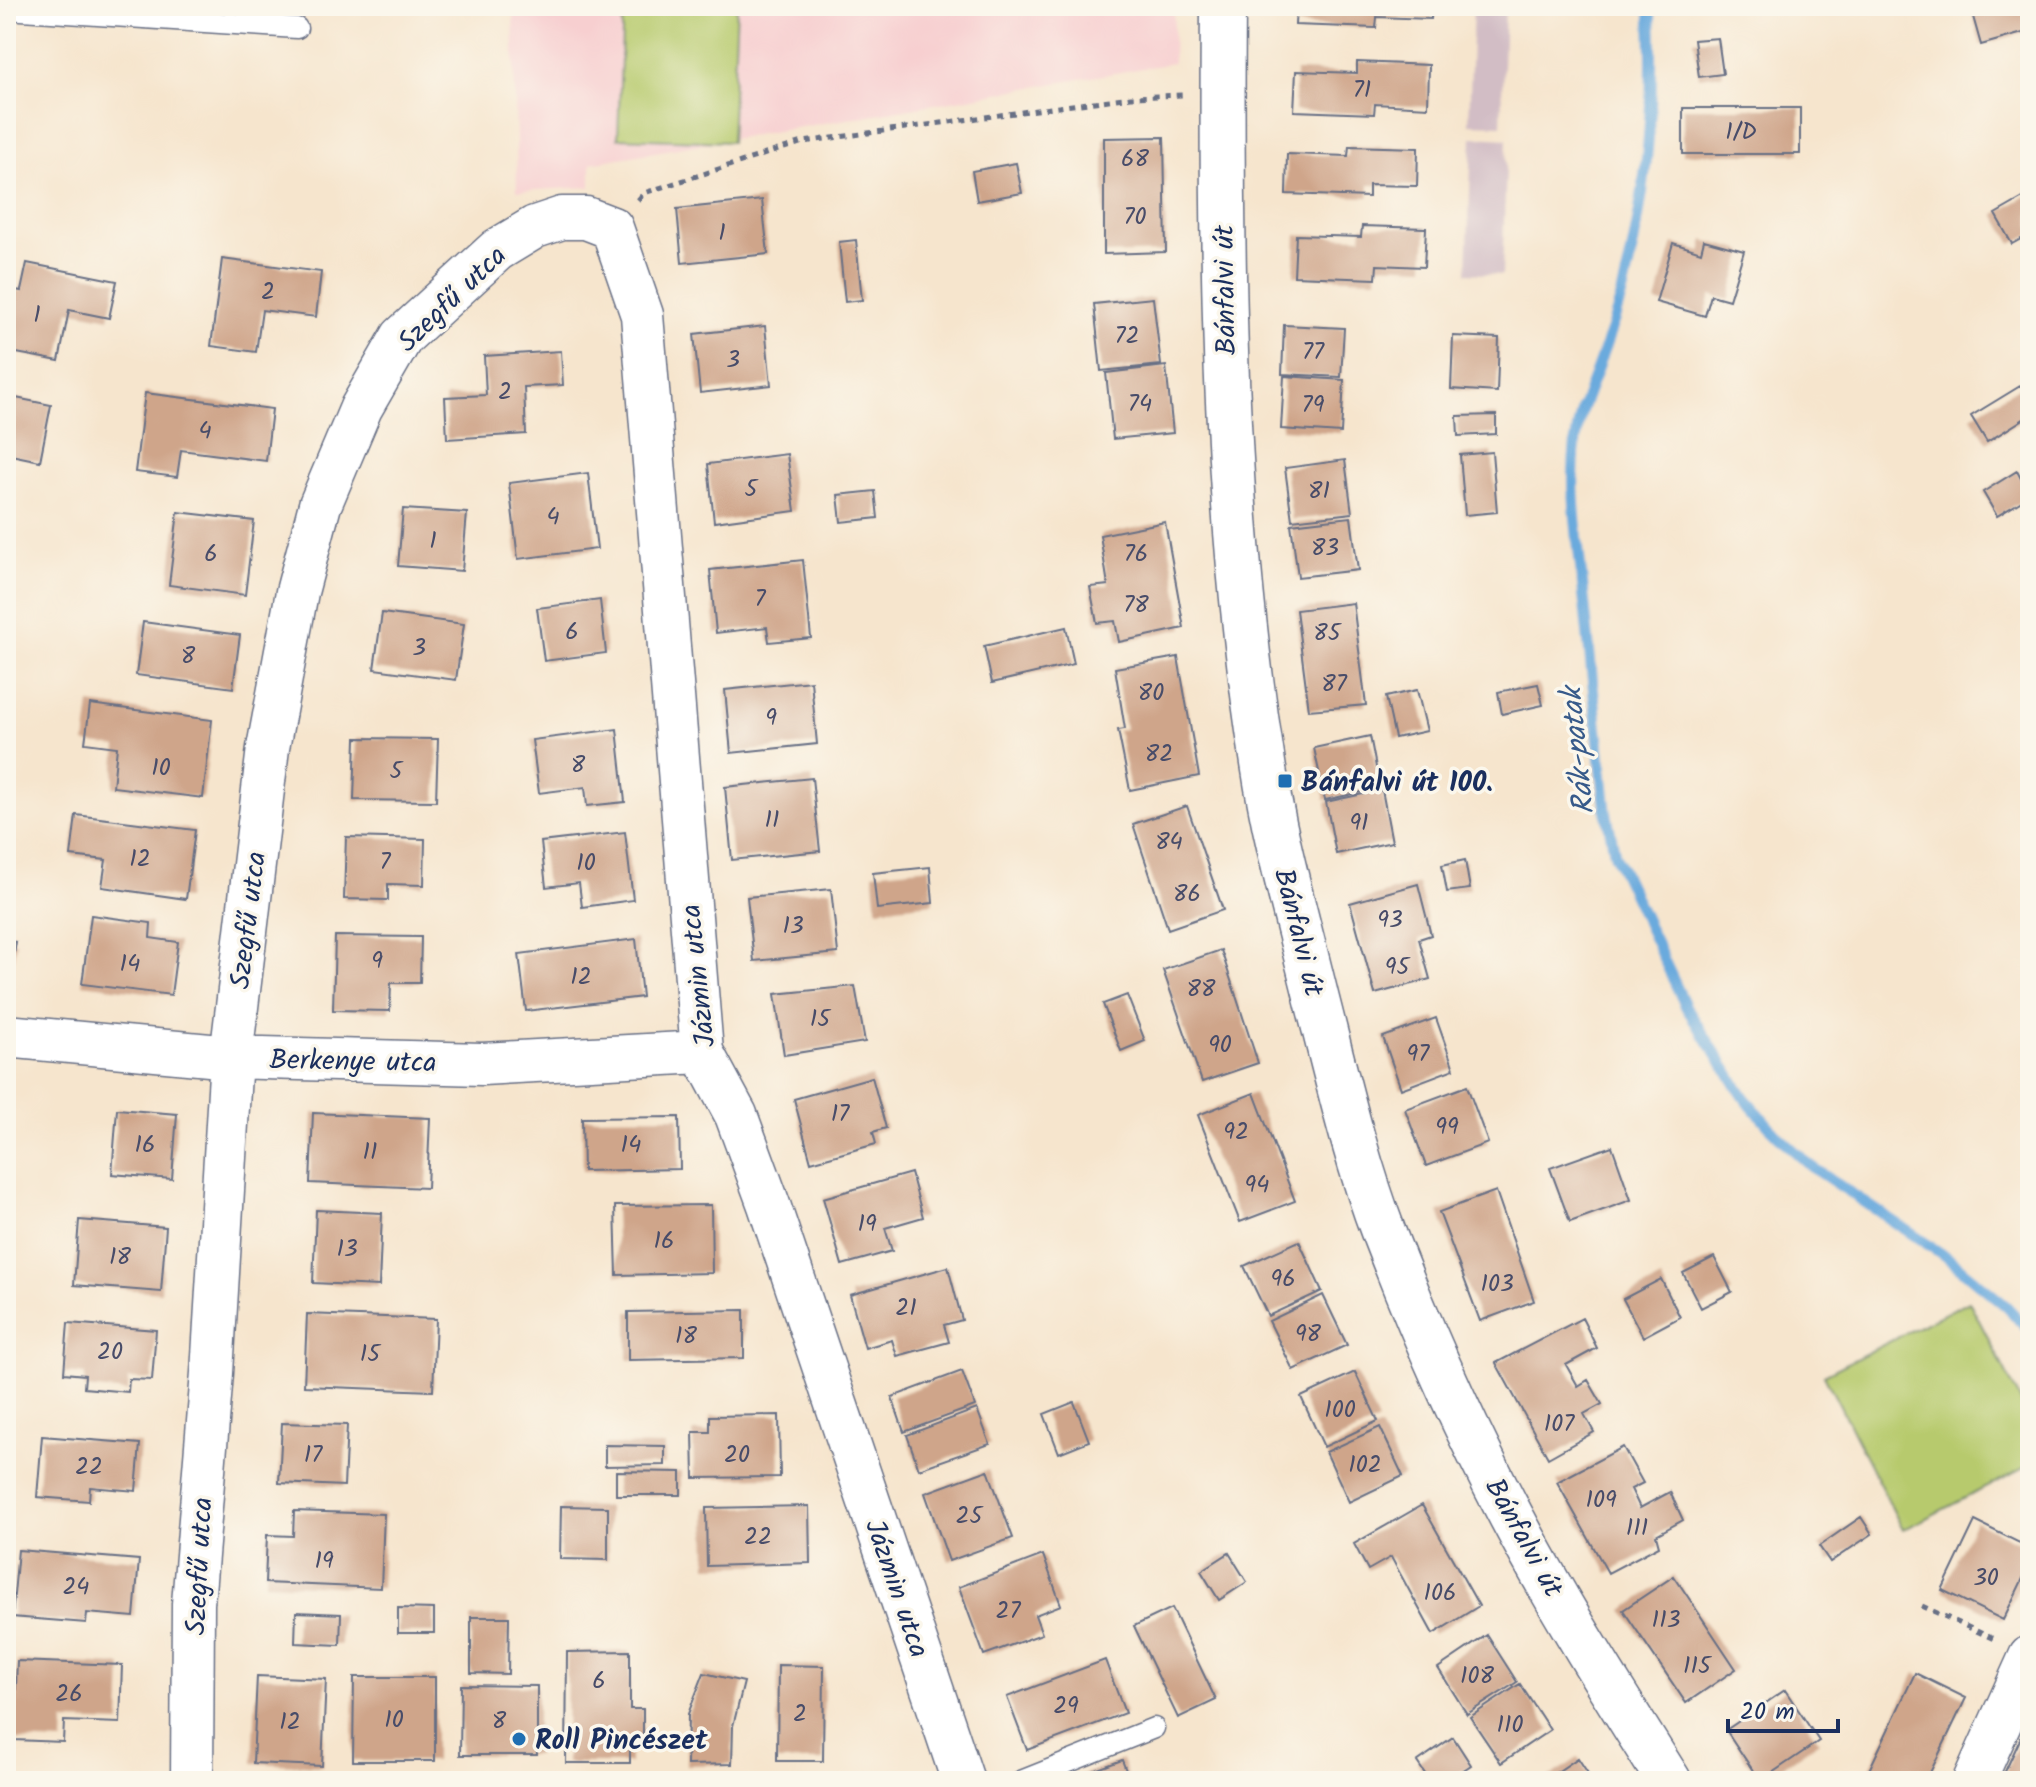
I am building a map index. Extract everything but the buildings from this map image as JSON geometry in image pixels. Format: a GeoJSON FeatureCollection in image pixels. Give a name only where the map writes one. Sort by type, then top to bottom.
{"type":"FeatureCollection","features":[{"type":"Feature","properties":{"kind":"street","name":"Bánfalvi út"},"geometry":{"type":"LineString","coordinates":[[1223,6],[1224,347],[1235,544],[1263,767],[1279,849],[1343,1104],[1363,1175],[1384,1233],[1470,1432],[1519,1530],[1600,1672],[1669,1781]]}},
{"type":"Feature","properties":{"kind":"street","name":"Szegfű utca"},"geometry":{"type":"LineString","coordinates":[[192,1781],[193,1604],[212,1373],[231,1057],[268,748],[297,592],[320,505],[361,408],[402,337],[497,250],[535,227],[562,218],[586,218],[612,228]]}},
{"type":"Feature","properties":{"kind":"street","name":"Jázmin utca"},"geometry":{"type":"LineString","coordinates":[[612,228],[642,315],[702,1052],[736,1115],[769,1205],[963,1781]]}},
{"type":"Feature","properties":{"kind":"street","name":"Berkenye utca"},"geometry":{"type":"LineString","coordinates":[[6,1036],[231,1057],[482,1064],[702,1052]]}},
{"type":"Feature","properties":{"kind":"street"},"geometry":{"type":"LineString","coordinates":[[1974,1781],[2016,1650]]}},
{"type":"Feature","properties":{"kind":"lane"},"geometry":{"type":"LineString","coordinates":[[6,9],[297,28]]}},
{"type":"Feature","properties":{"kind":"lane"},"geometry":{"type":"LineString","coordinates":[[1021,1781],[1154,1728]]}},
{"type":"Feature","properties":{"kind":"path"},"geometry":{"type":"LineString","coordinates":[[612,228],[644,193],[803,142],[1131,97],[1222,93]]}},
{"type":"Feature","properties":{"kind":"path"},"geometry":{"type":"LineString","coordinates":[[1922,1606],[2016,1650]]}},
{"type":"Feature","properties":{"kind":"shaded area"},"geometry":{"type":"Polygon","coordinates":[[[513,6],[1174,6],[1173,63],[591,163],[591,187],[517,191],[513,6]]]}},
{"type":"Feature","properties":{"kind":"shaded area"},"geometry":{"type":"Polygon","coordinates":[[[1473,6],[1505,6],[1501,125],[1469,124],[1473,6]]]}},
{"type":"Feature","properties":{"kind":"shaded area"},"geometry":{"type":"Polygon","coordinates":[[[1472,137],[1507,139],[1502,275],[1467,273],[1472,137]]]}},
{"type":"Feature","properties":{"kind":"green space"},"geometry":{"type":"Polygon","coordinates":[[[623,6],[737,6],[731,142],[618,138],[623,6]]]}},
{"type":"Feature","properties":{"kind":"green space"},"geometry":{"type":"Polygon","coordinates":[[[1969,1301],[2030,1419],[2030,1465],[1903,1530],[1824,1375],[1969,1301]]]}},
{"type":"Feature","properties":{"kind":"waterway","name":"Rák-patak"},"geometry":{"type":"LineString","coordinates":[[1650,6],[1651,105],[1641,204],[1624,287],[1582,409],[1574,455],[1576,527],[1606,811],[1615,855],[1686,1007],[1744,1097],[1776,1134],[1812,1167],[1948,1258],[2006,1306],[2030,1331]]}},
{"type":"Feature","properties":{"kind":"place","name":"Bánfalvi út 100."},"geometry":{"type":"Point","coordinates":[1285,781]}},
{"type":"Feature","properties":{"kind":"place","name":"Roll Pincészet"},"geometry":{"type":"Point","coordinates":[519,1739]}}]}
